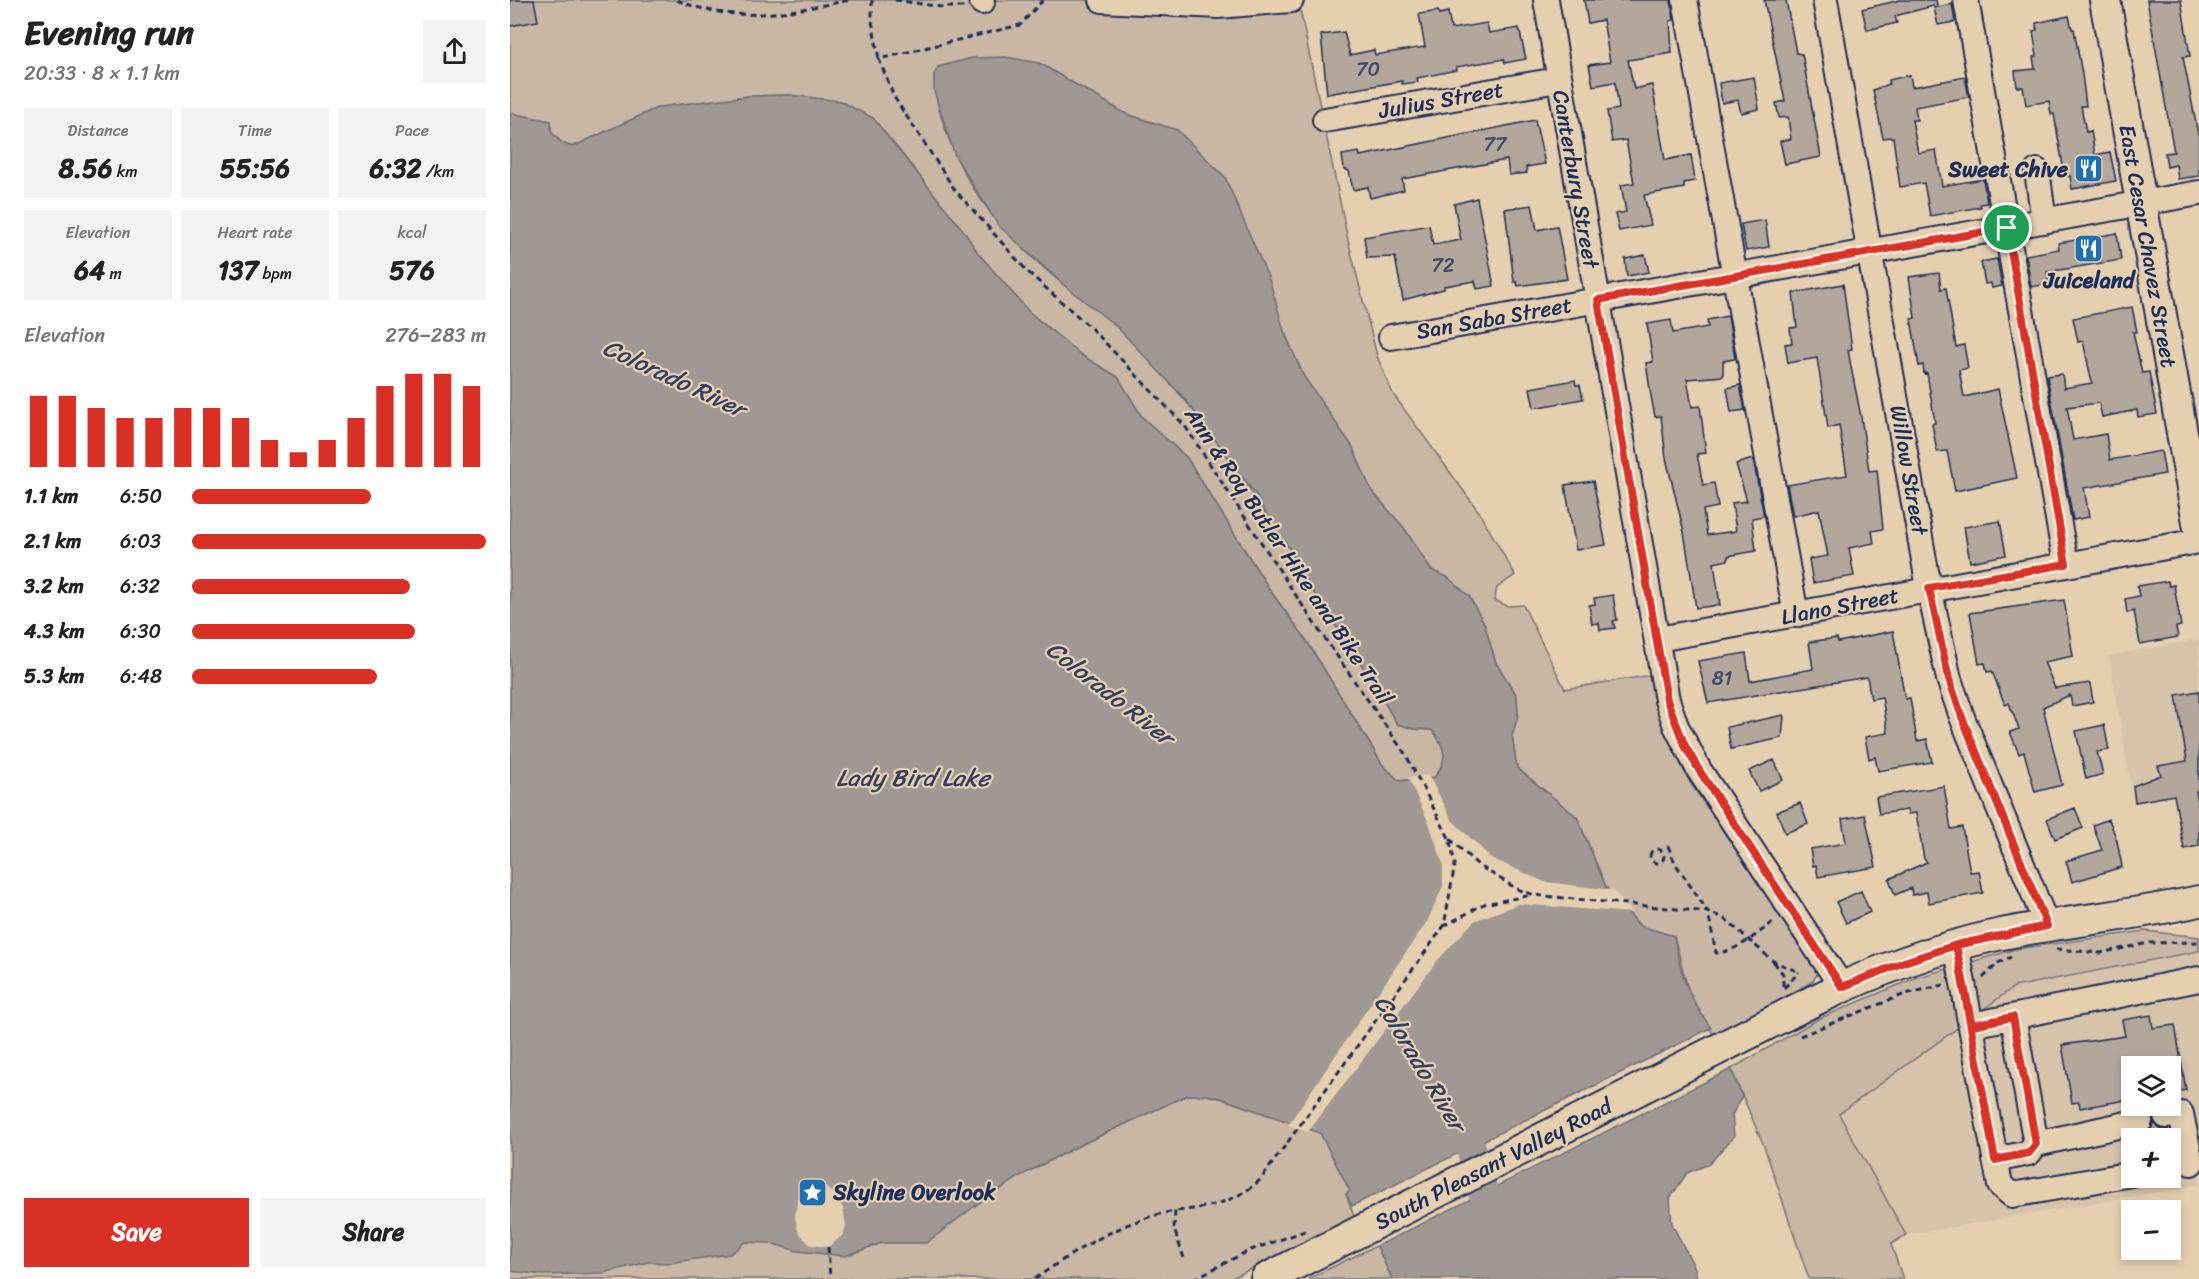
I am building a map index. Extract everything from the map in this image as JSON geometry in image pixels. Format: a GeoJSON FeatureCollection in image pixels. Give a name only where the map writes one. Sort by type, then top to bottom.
{"type":"FeatureCollection","features":[{"type":"Feature","properties":{"kind":"main road","name":"East Cesar Chavez Street"},"geometry":{"type":"LineString","coordinates":[[2105,0],[2199,528]]}},
{"type":"Feature","properties":{"kind":"main road","name":"South Pleasant Valley Road"},"geometry":{"type":"LineString","coordinates":[[1266,1279],[1842,987],[1904,962],[1956,945],[2047,926],[2152,912],[2199,902]]}},
{"type":"Feature","properties":{"kind":"main road"},"geometry":{"type":"LineString","coordinates":[[2152,912],[2199,922]]}},
{"type":"Feature","properties":{"kind":"street"},"geometry":{"type":"LineString","coordinates":[[1102,0],[1125,3],[1218,6],[1290,0]]}},
{"type":"Feature","properties":{"kind":"street","name":"Canterbury Street"},"geometry":{"type":"LineString","coordinates":[[1546,0],[1558,80],[1667,700],[1685,746],[1842,987]]}},
{"type":"Feature","properties":{"kind":"street"},"geometry":{"type":"LineString","coordinates":[[1685,0],[1796,615]]}},
{"type":"Feature","properties":{"kind":"street","name":"Willow Street"},"geometry":{"type":"LineString","coordinates":[[1825,0],[1929,588],[1949,679],[1962,717],[2047,926]]}},
{"type":"Feature","properties":{"kind":"street"},"geometry":{"type":"LineString","coordinates":[[1966,0],[2066,564]]}},
{"type":"Feature","properties":{"kind":"street","name":"Julius Street"},"geometry":{"type":"LineString","coordinates":[[1325,120],[1558,80]]}},
{"type":"Feature","properties":{"kind":"street"},"geometry":{"type":"LineString","coordinates":[[2037,171],[2044,221]]}},
{"type":"Feature","properties":{"kind":"street","name":"San Saba Street"},"geometry":{"type":"LineString","coordinates":[[1391,337],[2199,193]]}},
{"type":"Feature","properties":{"kind":"street","name":"Llano Street"},"geometry":{"type":"LineString","coordinates":[[1658,639],[1796,615],[1929,588],[2199,541]]}},
{"type":"Feature","properties":{"kind":"street"},"geometry":{"type":"LineString","coordinates":[[1956,945],[2000,1185],[2012,1195],[2121,1176]]}},
{"type":"Feature","properties":{"kind":"street"},"geometry":{"type":"LineString","coordinates":[[1972,1025],[2199,979]]}},
{"type":"Feature","properties":{"kind":"street"},"geometry":{"type":"LineString","coordinates":[[2013,1017],[2036,1144]]}},
{"type":"Feature","properties":{"kind":"street"},"geometry":{"type":"LineString","coordinates":[[2181,1114],[2187,1164]]}},
{"type":"Feature","properties":{"kind":"street"},"geometry":{"type":"LineString","coordinates":[[1995,1160],[2029,1153],[2036,1144],[2140,1121]]}},
{"type":"Feature","properties":{"kind":"path"},"geometry":{"type":"LineString","coordinates":[[677,0],[716,12],[756,16],[851,0]]}},
{"type":"Feature","properties":{"kind":"path","name":"Ann & Roy Butler Hike and Bike Trail"},"geometry":{"type":"LineString","coordinates":[[872,0],[872,21],[879,59],[894,97],[955,190],[1028,272],[1092,328],[1185,426],[1314,622],[1406,755],[1449,838],[1455,864],[1444,926]]}},
{"type":"Feature","properties":{"kind":"path"},"geometry":{"type":"LineString","coordinates":[[895,0],[957,8],[981,1]]}},
{"type":"Feature","properties":{"kind":"path"},"geometry":{"type":"LineString","coordinates":[[879,59],[1020,25],[1043,0]]}},
{"type":"Feature","properties":{"kind":"path","name":"Ann & Roy Butler Hike and Bike Trail"},"geometry":{"type":"LineString","coordinates":[[1449,838],[1478,865],[1517,889],[1534,895],[1708,912],[1724,918],[1773,961],[1783,974],[1782,990]]}},
{"type":"Feature","properties":{"kind":"path","name":"Ann & Roy Butler Hike and Bike Trail"},"geometry":{"type":"LineString","coordinates":[[1668,846],[1708,912],[1716,953],[1749,940],[1779,917]]}},
{"type":"Feature","properties":{"kind":"path"},"geometry":{"type":"LineString","coordinates":[[1655,849],[1660,849],[1664,854],[1662,861],[1658,863],[1653,862],[1650,856],[1655,849]]}},
{"type":"Feature","properties":{"kind":"path"},"geometry":{"type":"LineString","coordinates":[[1664,854],[1670,852]]}},
{"type":"Feature","properties":{"kind":"path","name":"Ann & Roy Butler Hike and Bike Trail"},"geometry":{"type":"LineString","coordinates":[[1035,1279],[1066,1257],[1148,1215],[1206,1209],[1235,1198],[1261,1179],[1444,926],[1484,904],[1534,895]]}},
{"type":"Feature","properties":{"kind":"path","name":"Ann & Roy Butler Hike and Bike Trail"},"geometry":{"type":"LineString","coordinates":[[1773,961],[1799,972]]}},
{"type":"Feature","properties":{"kind":"path"},"geometry":{"type":"LineString","coordinates":[[1175,1211],[1174,1228],[1184,1258]]}},
{"type":"Feature","properties":{"kind":"path"},"geometry":{"type":"LineString","coordinates":[[1194,1279],[1248,1251],[1313,1228]]}},
{"type":"Feature","properties":{"kind":"path"},"geometry":{"type":"LineString","coordinates":[[828,1247],[832,1279]]}},
{"type":"Feature","properties":{"kind":"shaded area"},"geometry":{"type":"Polygon","coordinates":[[[510,0],[1298,0],[1348,240],[1377,356],[1393,394],[1479,512],[1515,575],[1497,588],[1494,600],[1507,606],[1523,605],[1565,689],[1651,675],[1664,729],[1689,781],[1819,971],[1813,981],[1715,1037],[1690,997],[1674,936],[1640,926],[1606,887],[1577,817],[1517,768],[1512,736],[1518,715],[1517,696],[1496,663],[1484,623],[1447,577],[1431,570],[1404,528],[1371,490],[1352,446],[1304,377],[1284,331],[1177,130],[1126,114],[1039,63],[934,75],[940,114],[948,137],[969,181],[982,201],[1028,254],[1109,320],[1185,400],[1227,455],[1280,542],[1284,540],[1294,556],[1291,559],[1366,671],[1414,729],[1432,730],[1439,738],[1446,757],[1435,777],[1399,781],[1382,764],[1303,635],[1271,592],[1187,458],[1142,417],[1118,377],[1081,355],[1029,312],[978,253],[964,232],[873,118],[790,95],[748,96],[659,107],[572,147],[562,143],[551,132],[551,121],[510,113],[510,0]]]}},
{"type":"Feature","properties":{"kind":"shaded area"},"geometry":{"type":"Polygon","coordinates":[[[2199,639],[2199,792],[2134,803],[2109,656],[2199,639]]]}},
{"type":"Feature","properties":{"kind":"shaded area"},"geometry":{"type":"Polygon","coordinates":[[[2145,931],[2199,937],[2199,951],[2014,987],[1839,1114],[1906,1235],[1891,1244],[1903,1279],[1809,1279],[1764,1146],[1731,1069],[1818,1019],[1915,978],[2016,949],[2145,931]]]}},
{"type":"Feature","properties":{"kind":"shaded area"},"geometry":{"type":"Polygon","coordinates":[[[2199,951],[2199,1185],[1906,1235],[1838,1114],[2014,987],[2199,951]]]}},
{"type":"Feature","properties":{"kind":"shaded area"},"geometry":{"type":"Polygon","coordinates":[[[1187,1095],[1207,1095],[1220,1098],[1320,1133],[1350,1191],[1346,1194],[1355,1219],[1230,1279],[510,1279],[510,1260],[978,1193],[1187,1095]]]}},
{"type":"Feature","properties":{"kind":"shaded area"},"geometry":{"type":"Polygon","coordinates":[[[1377,1246],[1392,1279],[1308,1279],[1369,1249],[1377,1246]]]}},
{"type":"Feature","properties":{"kind":"water","name":"Lady Bird Lake"},"geometry":{"type":"Polygon","coordinates":[[[1006,57],[1039,63],[1126,114],[1177,130],[1225,177],[1270,282],[1284,331],[1304,377],[1352,446],[1371,490],[1404,528],[1431,570],[1447,577],[1469,596],[1484,623],[1496,663],[1517,696],[1518,715],[1512,736],[1517,768],[1577,817],[1606,887],[1640,926],[1674,936],[1686,985],[1711,1028],[1352,1206],[1346,1194],[1350,1191],[1320,1133],[1220,1098],[1207,1095],[1187,1095],[1024,1174],[983,1200],[926,1243],[882,1243],[845,1256],[797,1251],[770,1243],[745,1242],[730,1254],[668,1263],[648,1262],[603,1273],[545,1275],[510,1271],[510,113],[551,121],[551,132],[562,143],[572,147],[659,107],[748,96],[790,95],[840,101],[873,118],[963,230],[978,253],[1029,312],[1081,355],[1118,377],[1142,417],[1187,458],[1271,592],[1303,635],[1382,764],[1399,781],[1435,777],[1442,765],[1443,748],[1432,730],[1414,729],[1397,724],[1353,650],[1291,559],[1294,556],[1284,540],[1280,542],[1258,498],[1185,399],[1115,325],[1065,286],[998,225],[955,156],[934,91],[934,75],[938,67],[972,58],[1006,57]]]}},
{"type":"Feature","properties":{"kind":"water"},"geometry":{"type":"Polygon","coordinates":[[[1731,1069],[1742,1096],[1732,1115],[1734,1136],[1709,1164],[1687,1173],[1670,1198],[1672,1224],[1695,1268],[1697,1279],[1392,1279],[1377,1246],[1731,1069]]]}},
{"type":"Feature","properties":{"kind":"pier"},"geometry":{"type":"Polygon","coordinates":[[[1428,775],[1453,821],[1491,858],[1545,882],[1613,890],[1633,913],[1519,904],[1474,921],[1437,961],[1308,1132],[1288,1125],[1428,920],[1443,886],[1443,864],[1429,823],[1408,778],[1428,775]]]}},
{"type":"Feature","properties":{"kind":"pier"},"geometry":{"type":"Polygon","coordinates":[[[812,1185],[822,1185],[832,1192],[843,1208],[846,1226],[843,1235],[828,1247],[810,1245],[798,1231],[795,1217],[797,1203],[802,1191],[812,1185]]]}},
{"type":"Feature","properties":{"kind":"building"},"geometry":{"type":"Polygon","coordinates":[[[510,0],[534,0],[538,21],[510,26],[510,0]]]}},
{"type":"Feature","properties":{"kind":"building"},"geometry":{"type":"Polygon","coordinates":[[[1584,0],[1671,0],[1674,20],[1670,21],[1672,53],[1628,60],[1634,89],[1652,85],[1665,160],[1691,155],[1695,181],[1684,183],[1684,188],[1644,195],[1651,225],[1619,231],[1615,214],[1626,212],[1621,185],[1634,183],[1626,140],[1612,142],[1607,111],[1619,109],[1615,82],[1593,86],[1589,65],[1610,62],[1603,20],[1588,23],[1584,0]]]}},
{"type":"Feature","properties":{"kind":"building"},"geometry":{"type":"Polygon","coordinates":[[[1764,0],[1786,0],[1796,53],[1802,54],[1821,157],[1785,164],[1780,141],[1791,139],[1788,117],[1779,118],[1776,103],[1785,101],[1764,0]]]}},
{"type":"Feature","properties":{"kind":"building"},"geometry":{"type":"Polygon","coordinates":[[[1900,0],[1936,0],[1937,5],[1895,16],[1897,23],[1867,30],[1862,9],[1900,0]]]}},
{"type":"Feature","properties":{"kind":"building"},"geometry":{"type":"Polygon","coordinates":[[[2147,0],[2181,0],[2190,56],[2183,57],[2199,139],[2199,176],[2178,179],[2176,165],[2167,167],[2165,153],[2174,152],[2147,0]]]}},
{"type":"Feature","properties":{"kind":"building"},"geometry":{"type":"Polygon","coordinates":[[[1952,4],[1955,22],[1938,25],[1934,8],[1952,4]]]}},
{"type":"Feature","properties":{"kind":"building"},"geometry":{"type":"Polygon","coordinates":[[[1438,11],[1439,14],[1448,12],[1451,29],[1487,23],[1489,33],[1519,28],[1526,59],[1505,63],[1504,59],[1456,67],[1457,70],[1417,78],[1418,82],[1402,84],[1402,81],[1327,94],[1321,35],[1344,32],[1350,55],[1374,50],[1375,55],[1425,47],[1419,14],[1438,11]]]}},
{"type":"Feature","properties":{"kind":"building"},"geometry":{"type":"Polygon","coordinates":[[[2069,16],[2072,29],[2074,29],[2082,74],[2086,106],[2081,106],[2086,132],[2091,131],[2095,155],[2110,152],[2116,181],[2072,189],[2070,176],[2065,177],[2054,114],[2051,114],[2049,101],[2026,105],[2023,87],[2017,87],[2015,71],[2035,69],[2033,57],[2037,56],[2033,31],[2037,30],[2036,23],[2069,16]]]}},
{"type":"Feature","properties":{"kind":"building"},"geometry":{"type":"Polygon","coordinates":[[[1910,75],[1912,87],[1965,77],[1969,97],[1915,107],[1917,120],[1912,120],[1918,153],[1936,150],[1942,186],[1983,179],[1987,203],[1980,204],[1981,207],[1930,216],[1924,183],[1900,187],[1893,137],[1883,138],[1873,90],[1889,84],[1889,80],[1910,75]]]}},
{"type":"Feature","properties":{"kind":"building"},"geometry":{"type":"Polygon","coordinates":[[[1754,77],[1759,109],[1741,113],[1738,100],[1722,103],[1719,83],[1754,77]]]}},
{"type":"Feature","properties":{"kind":"building"},"geometry":{"type":"Polygon","coordinates":[[[1535,120],[1545,164],[1526,167],[1527,173],[1509,175],[1507,160],[1402,179],[1404,190],[1370,198],[1368,187],[1353,190],[1349,171],[1344,169],[1342,155],[1359,152],[1360,156],[1535,120]]]}},
{"type":"Feature","properties":{"kind":"building"},"geometry":{"type":"Polygon","coordinates":[[[1477,198],[1494,286],[1477,289],[1475,281],[1444,286],[1444,289],[1403,300],[1395,257],[1367,258],[1364,237],[1429,225],[1433,245],[1461,240],[1454,204],[1477,198]]]}},
{"type":"Feature","properties":{"kind":"building"},"geometry":{"type":"Polygon","coordinates":[[[1532,205],[1537,230],[1557,226],[1567,279],[1518,286],[1517,282],[1514,282],[1505,209],[1532,205]]]}},
{"type":"Feature","properties":{"kind":"building"},"geometry":{"type":"Polygon","coordinates":[[[1765,220],[1769,247],[1746,251],[1741,224],[1765,220]]]}},
{"type":"Feature","properties":{"kind":"building","name":"Juiceland"},"geometry":{"type":"Polygon","coordinates":[[[2117,233],[2121,260],[2047,272],[2049,284],[2031,287],[2026,255],[2059,249],[2058,243],[2117,233]]]}},
{"type":"Feature","properties":{"kind":"building"},"geometry":{"type":"Polygon","coordinates":[[[1645,255],[1649,272],[1627,276],[1625,259],[1645,255]]]}},
{"type":"Feature","properties":{"kind":"building"},"geometry":{"type":"Polygon","coordinates":[[[1997,259],[2002,286],[1992,288],[1991,283],[1985,284],[1981,262],[1997,259]]]}},
{"type":"Feature","properties":{"kind":"building"},"geometry":{"type":"Polygon","coordinates":[[[1939,273],[1941,289],[1946,288],[1956,347],[1964,345],[1968,368],[1959,370],[1964,397],[1998,389],[2017,478],[1955,491],[1947,451],[1937,452],[1927,373],[1924,374],[1923,365],[1919,366],[1911,319],[1915,318],[1909,277],[1939,273]]]}},
{"type":"Feature","properties":{"kind":"building"},"geometry":{"type":"Polygon","coordinates":[[[1843,284],[1852,349],[1848,350],[1869,471],[1877,470],[1883,529],[1872,531],[1874,543],[1849,548],[1854,576],[1813,583],[1809,559],[1828,556],[1819,510],[1793,516],[1787,485],[1847,475],[1839,425],[1828,428],[1817,358],[1788,363],[1785,344],[1792,343],[1790,328],[1797,327],[1793,293],[1843,284]]]}},
{"type":"Feature","properties":{"kind":"building"},"geometry":{"type":"Polygon","coordinates":[[[2132,307],[2137,332],[2133,332],[2142,373],[2149,372],[2157,414],[2138,417],[2137,410],[2102,417],[2099,403],[2067,407],[2073,440],[2106,434],[2110,460],[2161,451],[2165,474],[2084,488],[2089,517],[2073,520],[2047,376],[2062,374],[2064,388],[2092,383],[2083,341],[2078,342],[2073,318],[2132,307]]]}},
{"type":"Feature","properties":{"kind":"building"},"geometry":{"type":"Polygon","coordinates":[[[1728,316],[1735,359],[1723,361],[1723,376],[1687,379],[1692,407],[1700,406],[1706,453],[1697,454],[1703,485],[1714,483],[1718,507],[1703,510],[1707,535],[1736,531],[1732,503],[1747,501],[1736,464],[1753,459],[1764,516],[1752,518],[1756,551],[1728,556],[1728,560],[1714,563],[1720,605],[1696,608],[1684,532],[1666,458],[1661,416],[1655,417],[1651,396],[1646,363],[1653,362],[1647,324],[1671,320],[1673,333],[1708,327],[1707,320],[1728,316]]]}},
{"type":"Feature","properties":{"kind":"building"},"geometry":{"type":"Polygon","coordinates":[[[1575,380],[1576,385],[1580,385],[1583,399],[1534,408],[1530,388],[1575,380]]]}},
{"type":"Feature","properties":{"kind":"building"},"geometry":{"type":"Polygon","coordinates":[[[1740,385],[1745,410],[1731,412],[1727,388],[1740,385]]]}},
{"type":"Feature","properties":{"kind":"building"},"geometry":{"type":"Polygon","coordinates":[[[1593,481],[1606,545],[1576,550],[1565,485],[1593,481]]]}},
{"type":"Feature","properties":{"kind":"building"},"geometry":{"type":"Polygon","coordinates":[[[2000,521],[2006,555],[1970,562],[1964,527],[2000,521]]]}},
{"type":"Feature","properties":{"kind":"building"},"geometry":{"type":"Polygon","coordinates":[[[2168,581],[2169,586],[2174,585],[2181,626],[2176,627],[2178,637],[2140,644],[2134,611],[2127,613],[2125,599],[2139,596],[2137,586],[2168,581]]]}},
{"type":"Feature","properties":{"kind":"building"},"geometry":{"type":"Polygon","coordinates":[[[1613,595],[1617,620],[1613,621],[1615,628],[1600,630],[1599,623],[1592,624],[1589,605],[1595,604],[1594,598],[1613,595]]]}},
{"type":"Feature","properties":{"kind":"building"},"geometry":{"type":"Polygon","coordinates":[[[2064,600],[2073,656],[2044,662],[2055,688],[2090,683],[2093,702],[2072,706],[2070,695],[2043,707],[2062,785],[2035,792],[2024,752],[2019,754],[2010,732],[2019,729],[2009,703],[2005,705],[1992,671],[1987,672],[1985,663],[1979,664],[1970,613],[2064,600]]]}},
{"type":"Feature","properties":{"kind":"building"},"geometry":{"type":"Polygon","coordinates":[[[1893,631],[1905,699],[1910,698],[1917,741],[1927,739],[1932,762],[1878,771],[1875,757],[1869,759],[1865,737],[1888,733],[1882,697],[1871,699],[1867,677],[1708,703],[1698,661],[1746,653],[1750,681],[1813,669],[1809,642],[1837,638],[1838,642],[1893,631]]]}},
{"type":"Feature","properties":{"kind":"building"},"geometry":{"type":"Polygon","coordinates":[[[2199,691],[2199,791],[2196,791],[2199,808],[2199,846],[2184,849],[2174,795],[2135,802],[2133,786],[2161,775],[2158,766],[2187,761],[2176,695],[2199,691]]]}},
{"type":"Feature","properties":{"kind":"building"},"geometry":{"type":"Polygon","coordinates":[[[1784,715],[1782,738],[1731,749],[1727,727],[1784,715]]]}},
{"type":"Feature","properties":{"kind":"building"},"geometry":{"type":"Polygon","coordinates":[[[2104,725],[2109,750],[2097,752],[2103,774],[2086,779],[2076,731],[2104,725]]]}},
{"type":"Feature","properties":{"kind":"building"},"geometry":{"type":"Polygon","coordinates":[[[1774,760],[1783,780],[1759,791],[1749,771],[1774,760]]]}},
{"type":"Feature","properties":{"kind":"building"},"geometry":{"type":"Polygon","coordinates":[[[1944,786],[1951,829],[1962,827],[1970,872],[1979,871],[1983,893],[1929,903],[1927,892],[1912,895],[1911,888],[1895,895],[1889,879],[1927,862],[1924,859],[1916,813],[1908,814],[1907,810],[1879,814],[1876,797],[1944,786]]]}},
{"type":"Feature","properties":{"kind":"building"},"geometry":{"type":"Polygon","coordinates":[[[1800,803],[1808,824],[1785,833],[1777,812],[1800,803]]]}},
{"type":"Feature","properties":{"kind":"building"},"geometry":{"type":"Polygon","coordinates":[[[2075,808],[2083,828],[2055,839],[2047,819],[2075,808]]]}},
{"type":"Feature","properties":{"kind":"building"},"geometry":{"type":"Polygon","coordinates":[[[1865,815],[1876,867],[1818,877],[1810,849],[1846,843],[1842,819],[1865,815]]]}},
{"type":"Feature","properties":{"kind":"building"},"geometry":{"type":"Polygon","coordinates":[[[2109,819],[2117,841],[2122,867],[2072,882],[2066,861],[2102,850],[2093,825],[2109,819]]]}},
{"type":"Feature","properties":{"kind":"building"},"geometry":{"type":"Polygon","coordinates":[[[1861,891],[1870,912],[1846,923],[1836,902],[1861,891]]]}},
{"type":"Feature","properties":{"kind":"building"},"geometry":{"type":"Polygon","coordinates":[[[2151,1015],[2153,1028],[2175,1025],[2180,1056],[2121,1056],[2121,1101],[2080,1108],[2079,1102],[2072,1103],[2062,1045],[2125,1036],[2122,1020],[2151,1015]]]}},
{"type":"Feature","properties":{"kind":"building"},"geometry":{"type":"Polygon","coordinates":[[[2181,1060],[2186,1090],[2181,1091],[2181,1060]]]}},
{"type":"Feature","properties":{"kind":"waterway","name":"Colorado River"},"geometry":{"type":"LineString","coordinates":[[1450,1114],[1471,1148],[1507,1279]]}},
{"type":"Feature","properties":{"kind":"place","name":"Sweet Chive"},"geometry":{"type":"Point","coordinates":[2089,169]}},
{"type":"Feature","properties":{"kind":"place","name":"Juiceland"},"geometry":{"type":"Point","coordinates":[2089,248]}},
{"type":"Feature","properties":{"kind":"place","name":"Skyline Overlook"},"geometry":{"type":"Point","coordinates":[812,1192]}},
{"type":"Feature","properties":{"kind":"route"},"geometry":{"type":"LineString","coordinates":[[2007,228],[1870,250],[1598,300],[1667,700],[1685,746],[1741,836],[1842,987],[1874,973],[1956,945],[1995,1160],[2029,1153],[2036,1144],[2013,1017],[1972,1025],[1956,945],[2047,926],[1962,717],[1949,679],[1929,588],[2066,564],[2007,228]]}}]}
